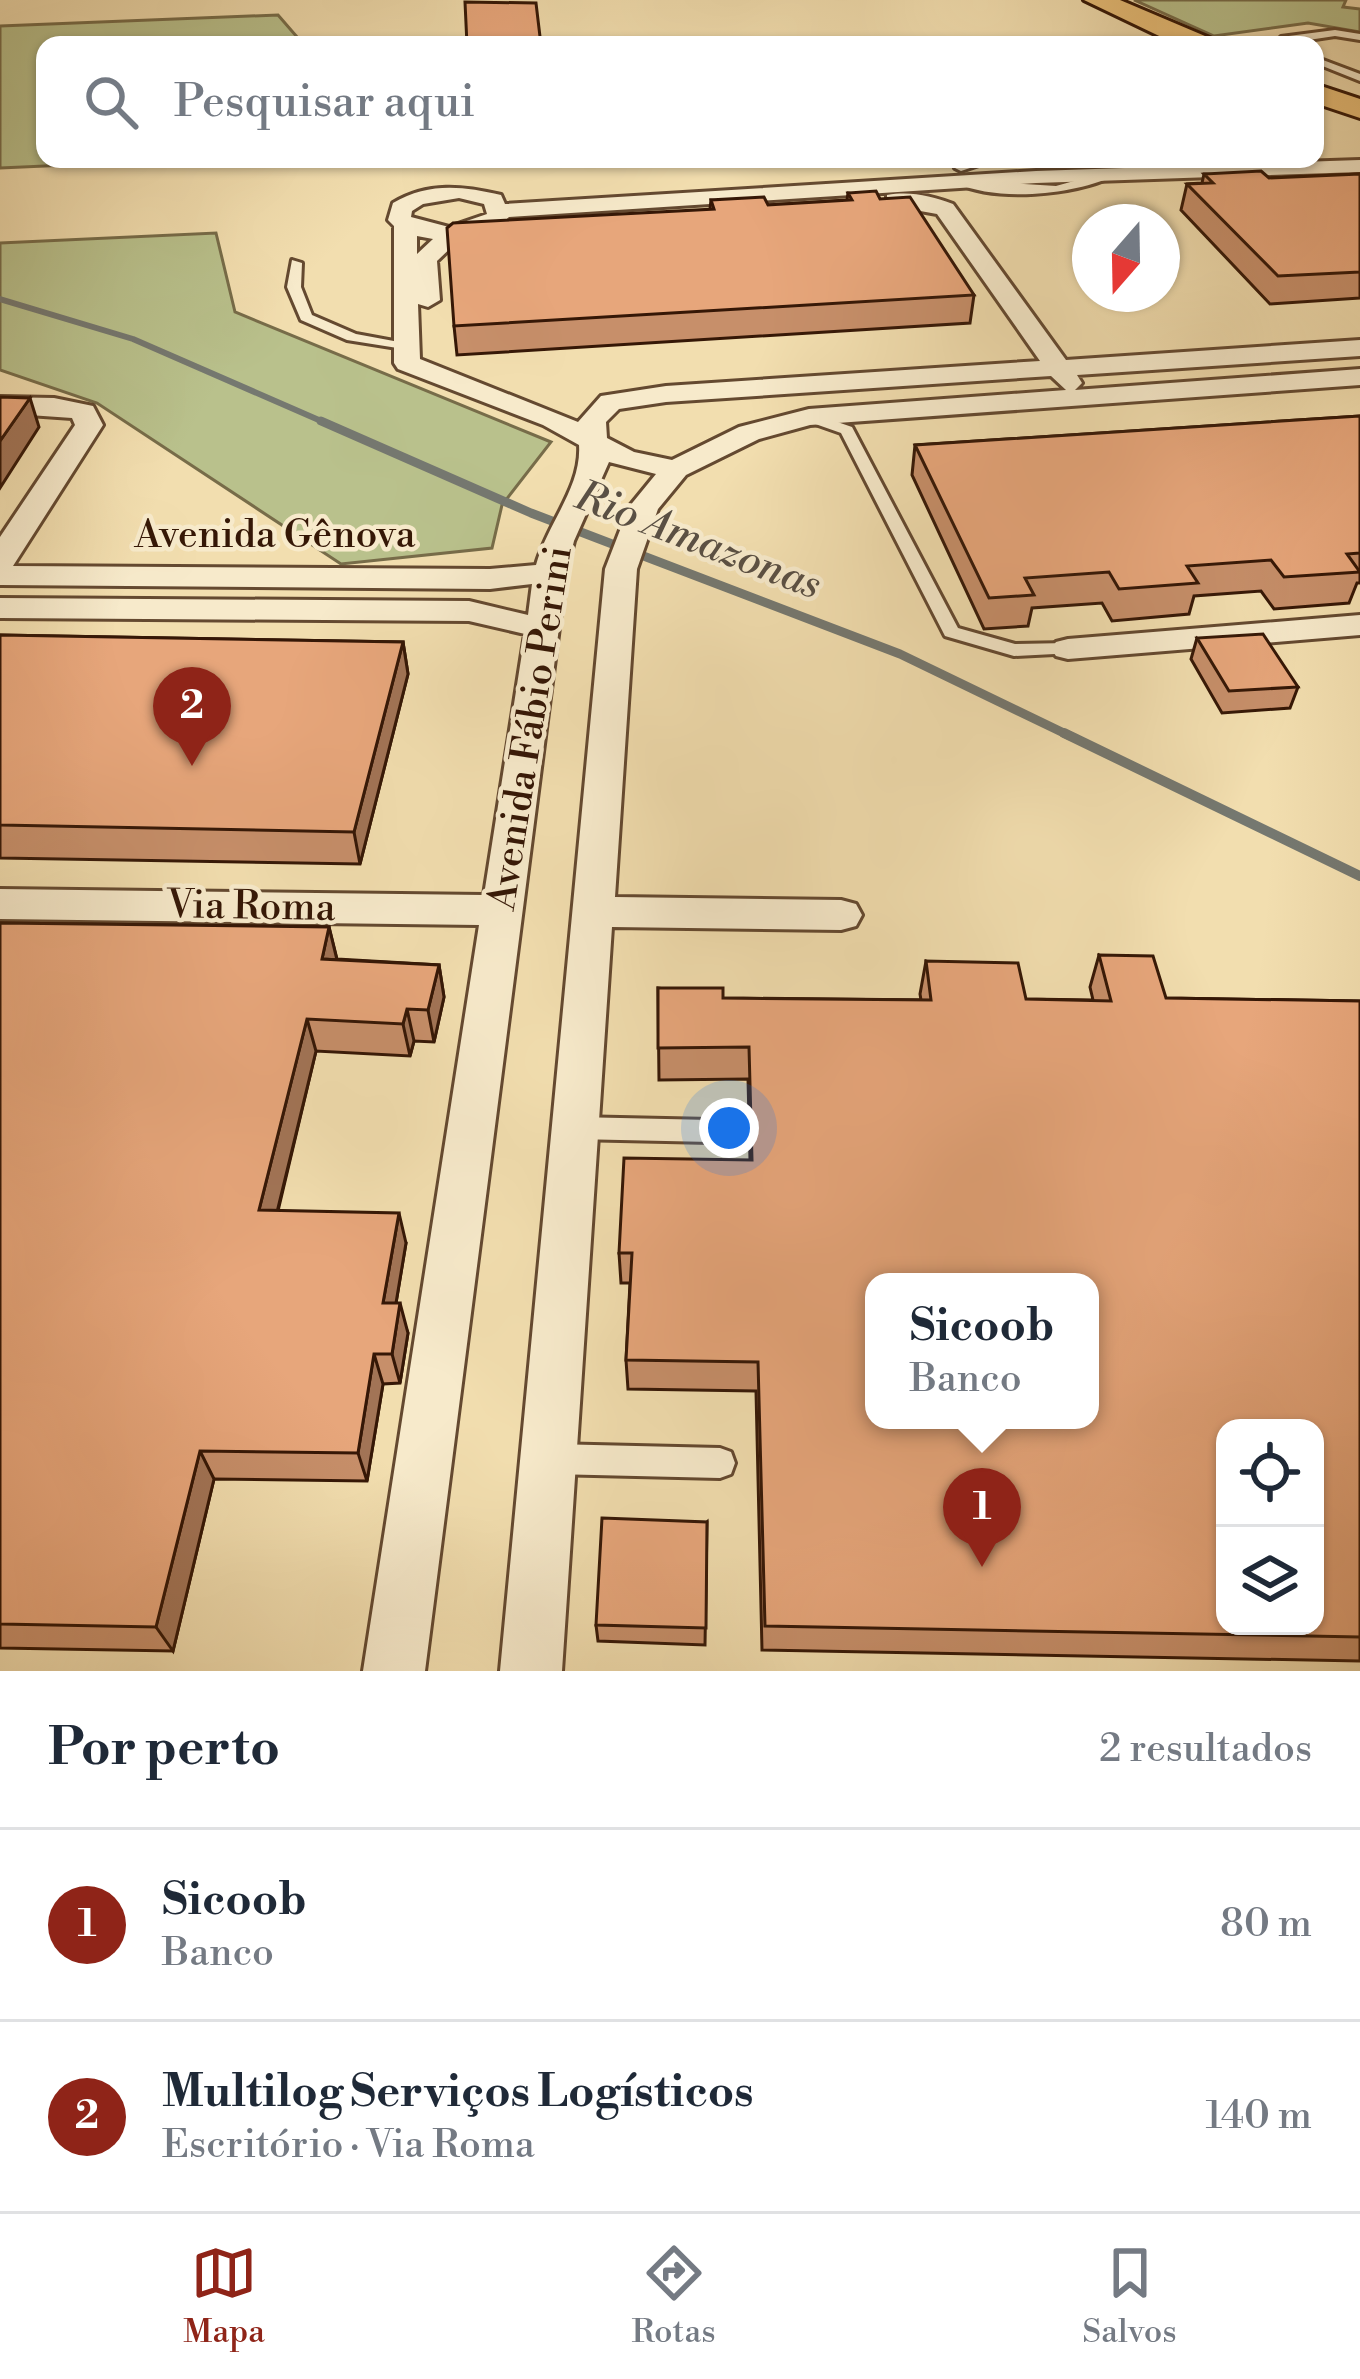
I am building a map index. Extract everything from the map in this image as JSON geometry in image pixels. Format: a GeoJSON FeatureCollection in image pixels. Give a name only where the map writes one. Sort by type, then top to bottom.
{"type":"FeatureCollection","features":[{"type":"Feature","properties":{"kind":"main road"},"geometry":{"type":"LineString","coordinates":[[1097,0],[1181,36]]}},
{"type":"Feature","properties":{"kind":"main road"},"geometry":{"type":"LineString","coordinates":[[1324,97],[1360,109]]}},
{"type":"Feature","properties":{"kind":"street"},"geometry":{"type":"LineString","coordinates":[[1324,97],[1360,118]]}},
{"type":"Feature","properties":{"kind":"street"},"geometry":{"type":"LineString","coordinates":[[1324,148],[1360,142]]}},
{"type":"Feature","properties":{"kind":"street"},"geometry":{"type":"LineString","coordinates":[[1324,165],[1360,166]]}},
{"type":"Feature","properties":{"kind":"street"},"geometry":{"type":"LineString","coordinates":[[1027,168],[498,215],[454,232],[425,259],[431,357],[531,395],[611,402],[697,392],[1360,348]]}},
{"type":"Feature","properties":{"kind":"street"},"geometry":{"type":"LineString","coordinates":[[1098,168],[1110,175],[1180,188],[1360,178]]}},
{"type":"Feature","properties":{"kind":"street"},"geometry":{"type":"LineString","coordinates":[[676,469],[625,459],[553,419],[405,360],[405,225],[398,214],[417,198],[472,194],[1212,168]]}},
{"type":"Feature","properties":{"kind":"street"},"geometry":{"type":"LineString","coordinates":[[472,194],[493,200],[498,215]]}},
{"type":"Feature","properties":{"kind":"street"},"geometry":{"type":"LineString","coordinates":[[498,215],[903,200],[933,203],[945,209],[1078,396]]}},
{"type":"Feature","properties":{"kind":"street"},"geometry":{"type":"LineString","coordinates":[[405,225],[454,232]]}},
{"type":"Feature","properties":{"kind":"street","name":"Avenida Fábio Perini"},"geometry":{"type":"LineString","coordinates":[[531,1671],[625,555],[654,491],[676,469],[749,433],[809,417],[1360,377]]}},
{"type":"Feature","properties":{"kind":"street"},"geometry":{"type":"LineString","coordinates":[[697,392],[748,413],[749,433]]}},
{"type":"Feature","properties":{"kind":"street","name":"Avenida Fábio Perini"},"geometry":{"type":"LineString","coordinates":[[394,1671],[542,628],[559,543],[595,467],[592,420],[611,402]]}},
{"type":"Feature","properties":{"kind":"street"},"geometry":{"type":"LineString","coordinates":[[0,405],[83,412],[89,424],[0,562]]}},
{"type":"Feature","properties":{"kind":"street","name":"Avenida Gênova"},"geometry":{"type":"LineString","coordinates":[[0,575],[490,579],[559,543]]}},
{"type":"Feature","properties":{"kind":"street","name":"Avenida Gênova"},"geometry":{"type":"LineString","coordinates":[[0,608],[469,611],[542,628]]}},
{"type":"Feature","properties":{"kind":"street"},"geometry":{"type":"LineString","coordinates":[[1068,649],[1360,625]]}},
{"type":"Feature","properties":{"kind":"street","name":"Via Roma"},"geometry":{"type":"LineString","coordinates":[[0,904],[502,910]]}},
{"type":"Feature","properties":{"kind":"street"},"geometry":{"type":"LineString","coordinates":[[593,912],[841,916]]}},
{"type":"Feature","properties":{"kind":"lane"},"geometry":{"type":"LineString","coordinates":[[1312,36],[1360,37]]}},
{"type":"Feature","properties":{"kind":"lane"},"geometry":{"type":"LineString","coordinates":[[1324,64],[1360,78]]}},
{"type":"Feature","properties":{"kind":"lane"},"geometry":{"type":"LineString","coordinates":[[955,175],[971,168]]}},
{"type":"Feature","properties":{"kind":"lane"},"geometry":{"type":"LineString","coordinates":[[296,263],[294,287],[307,317],[352,337],[405,347]]}},
{"type":"Feature","properties":{"kind":"lane"},"geometry":{"type":"LineString","coordinates":[[809,417],[847,430],[951,632],[1014,650],[1068,649]]}},
{"type":"Feature","properties":{"kind":"lane"},"geometry":{"type":"LineString","coordinates":[[575,1128],[711,1131]]}},
{"type":"Feature","properties":{"kind":"lane"},"geometry":{"type":"LineString","coordinates":[[548,1459],[720,1463]]}},
{"type":"Feature","properties":{"kind":"green space"},"geometry":{"type":"Polygon","coordinates":[[[1134,0],[1346,0],[1343,7],[1360,9],[1360,32],[1308,23],[1214,36],[1134,0]]]}},
{"type":"Feature","properties":{"kind":"green space"},"geometry":{"type":"Polygon","coordinates":[[[278,15],[296,36],[36,36],[36,166],[0,168],[0,26],[278,15]]]}},
{"type":"Feature","properties":{"kind":"green space"},"geometry":{"type":"Polygon","coordinates":[[[216,233],[235,312],[551,442],[502,505],[492,548],[341,564],[97,403],[0,370],[0,243],[216,233]]]}},
{"type":"Feature","properties":{"kind":"building"},"geometry":{"type":"Polygon","coordinates":[[[465,2],[536,3],[540,36],[467,36],[465,2]]]}},
{"type":"Feature","properties":{"kind":"building"},"geometry":{"type":"Polygon","coordinates":[[[1261,171],[1269,178],[1360,174],[1360,272],[1278,276],[1187,184],[1213,183],[1204,174],[1261,171]]]}},
{"type":"Feature","properties":{"kind":"building"},"geometry":{"type":"Polygon","coordinates":[[[876,191],[880,199],[910,197],[974,295],[454,326],[447,228],[453,223],[714,209],[711,200],[764,197],[768,205],[852,200],[848,193],[876,191]]]}},
{"type":"Feature","properties":{"kind":"building"},"geometry":{"type":"Polygon","coordinates":[[[0,397],[30,398],[0,441],[0,397]]]}},
{"type":"Feature","properties":{"kind":"building"},"geometry":{"type":"Polygon","coordinates":[[[1360,416],[1360,553],[1347,554],[1360,572],[1284,577],[1271,560],[1187,566],[1198,583],[1119,589],[1109,572],[1025,578],[1034,595],[989,598],[915,445],[1360,416]]]}},
{"type":"Feature","properties":{"kind":"building"},"geometry":{"type":"Polygon","coordinates":[[[1263,634],[1298,687],[1229,691],[1197,638],[1263,634]]]}},
{"type":"Feature","properties":{"kind":"building"},"geometry":{"type":"Polygon","coordinates":[[[0,635],[403,642],[354,832],[0,825],[0,635]]]}},
{"type":"Feature","properties":{"kind":"building"},"geometry":{"type":"Polygon","coordinates":[[[0,923],[329,927],[322,959],[439,965],[428,1010],[407,1009],[403,1024],[307,1019],[259,1210],[399,1213],[383,1303],[400,1303],[392,1354],[374,1354],[358,1453],[200,1451],[156,1627],[0,1624],[0,923]]]}},
{"type":"Feature","properties":{"kind":"building"},"geometry":{"type":"Polygon","coordinates":[[[1099,955],[1153,956],[1166,998],[1360,1001],[1360,1637],[1252,1635],[1324,1635],[1324,1419],[1216,1419],[1216,1634],[765,1626],[758,1362],[626,1360],[632,1253],[619,1253],[624,1158],[752,1160],[749,1047],[658,1048],[658,988],[723,988],[723,998],[931,1000],[926,961],[1018,963],[1026,999],[1111,1001],[1099,955]]]}},
{"type":"Feature","properties":{"kind":"building"},"geometry":{"type":"Polygon","coordinates":[[[602,1518],[707,1522],[706,1628],[596,1625],[602,1518]]]}},
{"type":"Feature","properties":{"kind":"waterway","name":"Rio Amazonas"},"geometry":{"type":"LineString","coordinates":[[0,299],[133,339],[328,424]]}},
{"type":"Feature","properties":{"kind":"waterway","name":"Rio Amazonas"},"geometry":{"type":"LineString","coordinates":[[321,421],[531,513],[900,654],[1070,736]]}},
{"type":"Feature","properties":{"kind":"waterway","name":"Rio Amazonas"},"geometry":{"type":"LineString","coordinates":[[1064,733],[1360,876]]}},
{"type":"Feature","properties":{"kind":"place","name":"Multilog Serviços Logísticos"},"geometry":{"type":"Point","coordinates":[192,766]}},
{"type":"Feature","properties":{"kind":"place","name":"Sicoob"},"geometry":{"type":"Point","coordinates":[982,1567]}}]}
